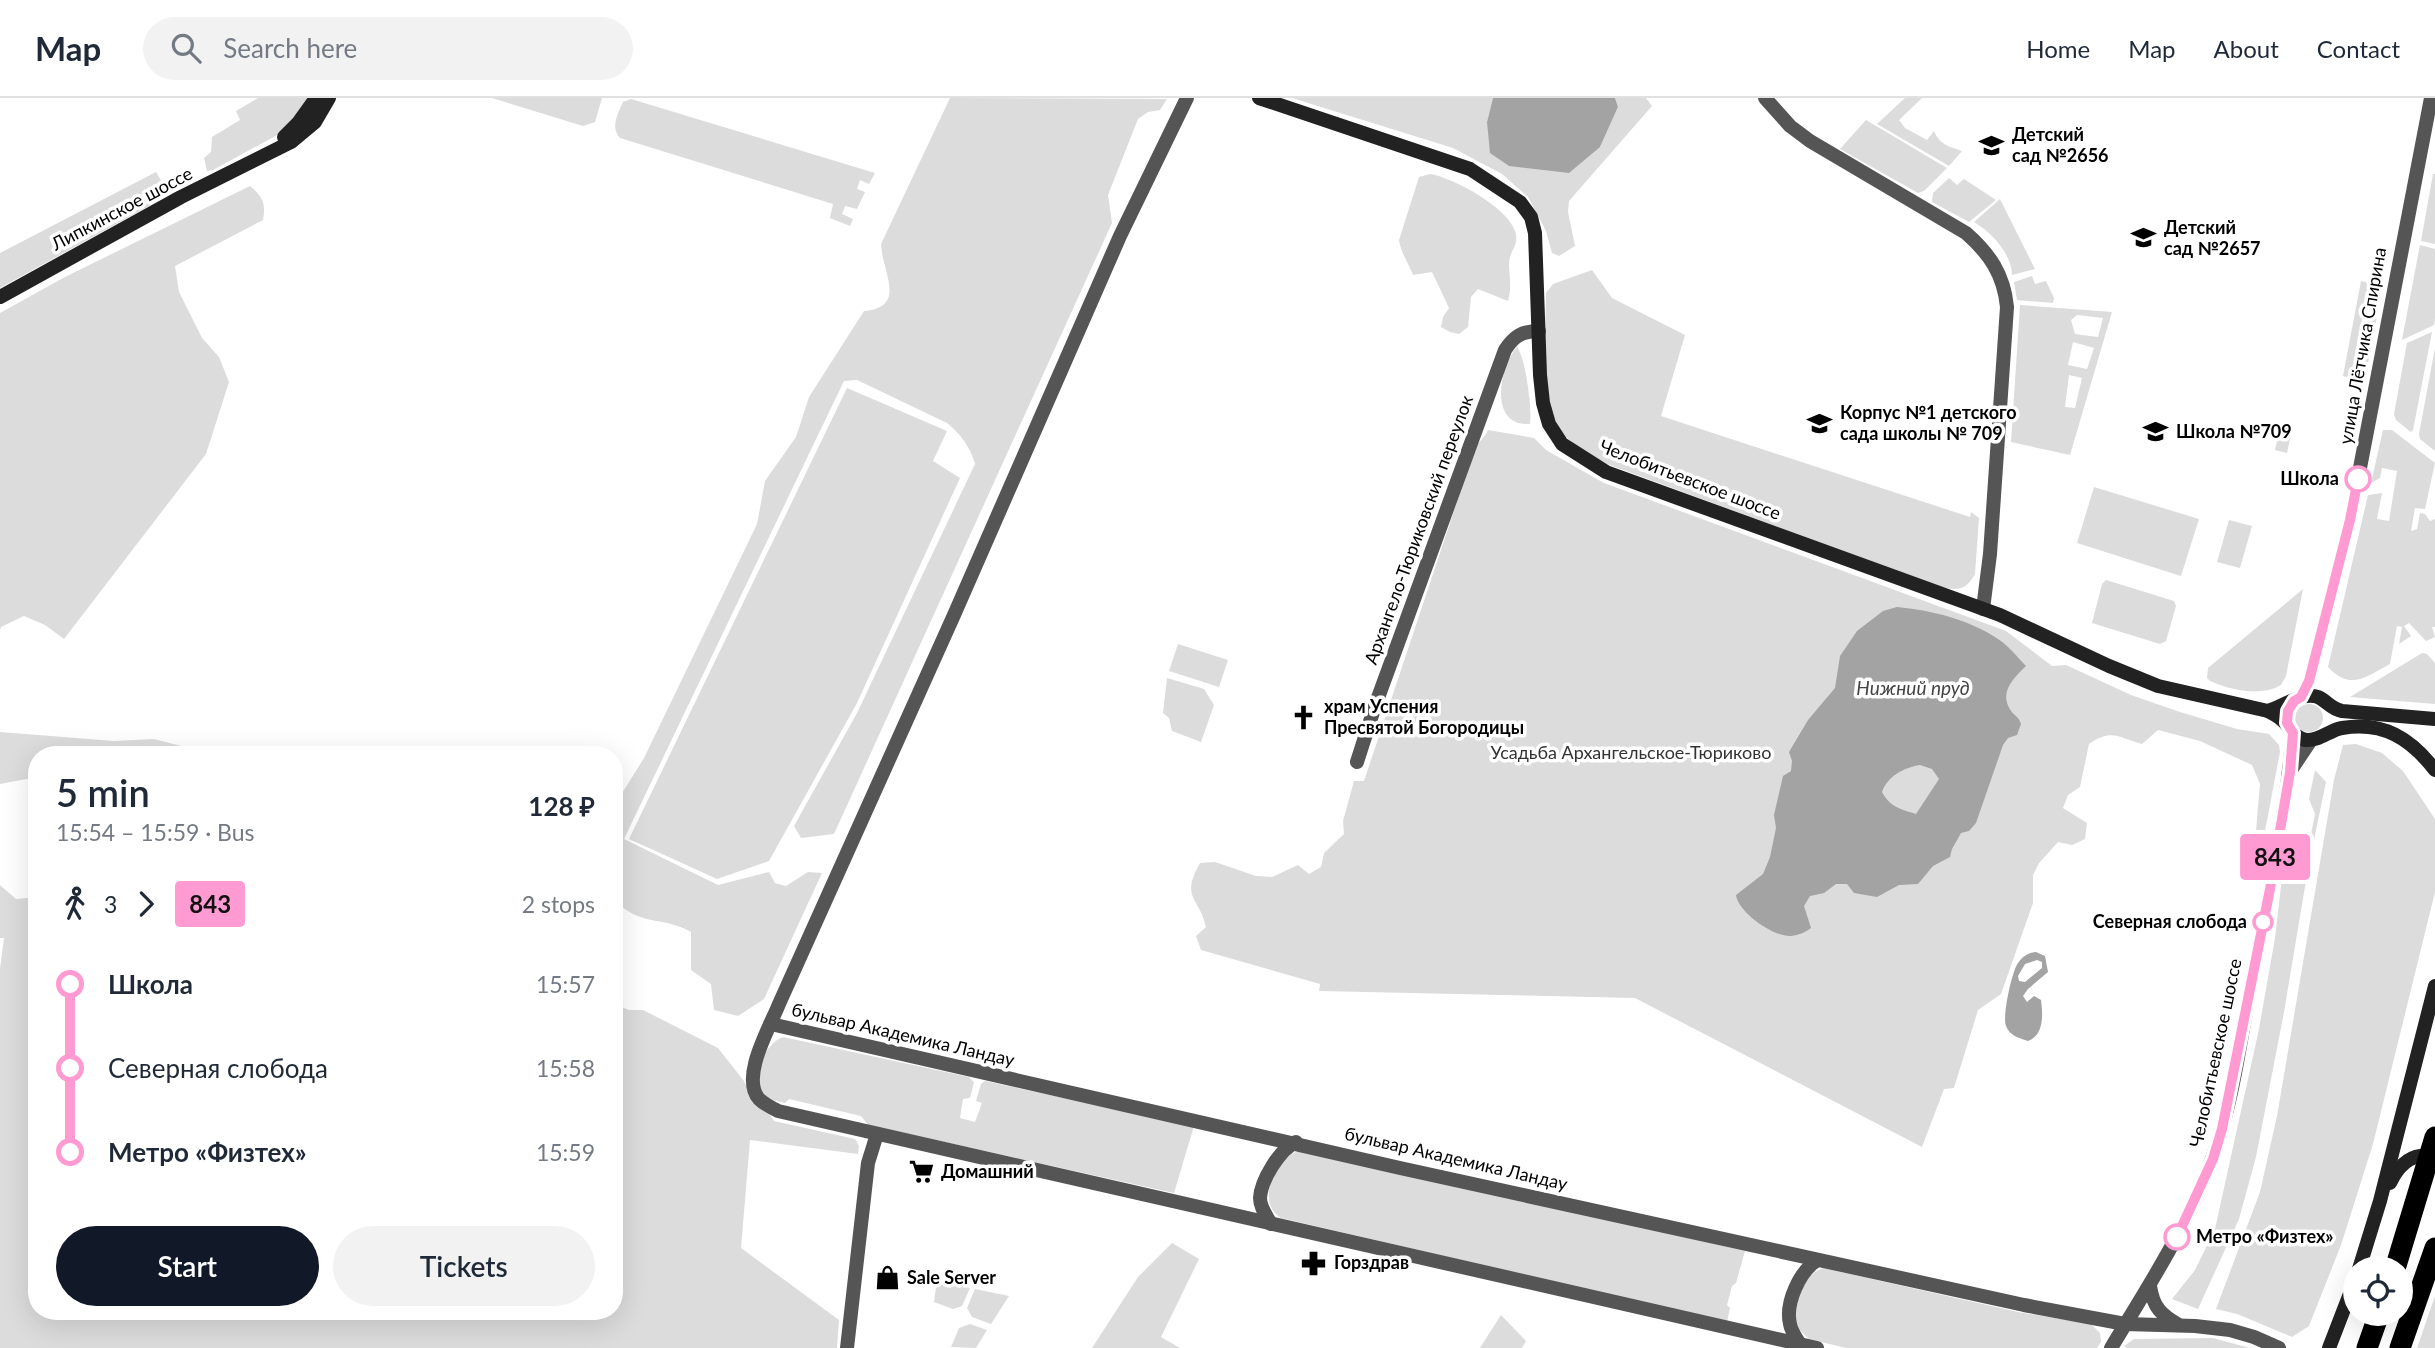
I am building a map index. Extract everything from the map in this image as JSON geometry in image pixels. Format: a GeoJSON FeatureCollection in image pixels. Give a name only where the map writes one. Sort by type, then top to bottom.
{"type":"FeatureCollection","features":[{"type":"Feature","properties":{"kind":"highway"},"geometry":{"type":"LineString","coordinates":[[2399,1256],[2435,1137]]}},
{"type":"Feature","properties":{"kind":"highway"},"geometry":{"type":"LineString","coordinates":[[2400,1348],[2435,1248]]}},
{"type":"Feature","properties":{"kind":"highway"},"geometry":{"type":"LineString","coordinates":[[2367,1348],[2375,1326]]}},
{"type":"Feature","properties":{"kind":"street","name":"Липкинское шоссе"},"geometry":{"type":"LineString","coordinates":[[263,156],[298,123],[316,98]]}},
{"type":"Feature","properties":{"kind":"street","name":"Липкинское шоссе"},"geometry":{"type":"LineString","coordinates":[[0,297],[169,204],[291,142],[315,121],[329,98]]}},
{"type":"Feature","properties":{"kind":"street"},"geometry":{"type":"LineString","coordinates":[[771,1024],[1109,260],[1187,98]]}},
{"type":"Feature","properties":{"kind":"street","name":"Челобитьевское шоссе"},"geometry":{"type":"LineString","coordinates":[[1259,98],[1460,164],[1520,201],[1531,218],[1535,233],[1542,394],[1549,424],[1562,444],[1580,457],[1606,472],[2000,615],[2158,686],[2268,711],[2301,738],[2316,738]]}},
{"type":"Feature","properties":{"kind":"street"},"geometry":{"type":"LineString","coordinates":[[1765,98],[1790,126],[1810,141],[1966,233],[1983,248],[1994,263],[2006,297],[2007,315],[1989,563],[1983,609]]}},
{"type":"Feature","properties":{"kind":"street","name":"улица Лётчика Спирина"},"geometry":{"type":"LineString","coordinates":[[2297,699],[2309,681],[2351,513],[2431,98]]}},
{"type":"Feature","properties":{"kind":"street","name":"Архангело-Тюриковский переулок"},"geometry":{"type":"LineString","coordinates":[[1357,762],[1505,350],[1512,340],[1525,331],[1539,331]]}},
{"type":"Feature","properties":{"kind":"street"},"geometry":{"type":"LineString","coordinates":[[2309,681],[2323,701],[2342,712],[2435,719]]}},
{"type":"Feature","properties":{"kind":"street"},"geometry":{"type":"LineString","coordinates":[[2268,711],[2297,699],[2323,701]]}},
{"type":"Feature","properties":{"kind":"street","name":"Челобитьевское шоссе"},"geometry":{"type":"LineString","coordinates":[[2125,1324],[2150,1286],[2188,1217],[2213,1159],[2222,1129],[2270,889],[2290,772],[2291,730],[2288,711],[2297,699]]}},
{"type":"Feature","properties":{"kind":"street","name":"Челобитьевское шоссе"},"geometry":{"type":"LineString","coordinates":[[2290,772],[2331,723],[2323,701]]}},
{"type":"Feature","properties":{"kind":"street"},"geometry":{"type":"LineString","coordinates":[[2316,738],[2342,728],[2382,729],[2406,740],[2435,770]]}},
{"type":"Feature","properties":{"kind":"street"},"geometry":{"type":"LineString","coordinates":[[2363,1256],[2380,1201],[2435,986]]}},
{"type":"Feature","properties":{"kind":"street"},"geometry":{"type":"LineString","coordinates":[[2424,1034],[2435,1009]]}},
{"type":"Feature","properties":{"kind":"street","name":"бульвар Академика Ландау"},"geometry":{"type":"LineString","coordinates":[[1817,1348],[778,1111],[759,1099],[752,1084],[753,1069],[771,1024],[1296,1142],[1400,1168],[2024,1306],[2125,1324],[2230,1330],[2279,1348]]}},
{"type":"Feature","properties":{"kind":"street"},"geometry":{"type":"LineString","coordinates":[[847,1348],[868,1163],[877,1134]]}},
{"type":"Feature","properties":{"kind":"street"},"geometry":{"type":"LineString","coordinates":[[1271,1224],[1262,1206],[1263,1186],[1279,1155],[1296,1142]]}},
{"type":"Feature","properties":{"kind":"street"},"geometry":{"type":"LineString","coordinates":[[2380,1201],[2392,1177],[2406,1161],[2424,1154],[2435,1157]]}},
{"type":"Feature","properties":{"kind":"street"},"geometry":{"type":"LineString","coordinates":[[1800,1344],[1790,1325],[1789,1315],[1800,1275],[1818,1260]]}},
{"type":"Feature","properties":{"kind":"street"},"geometry":{"type":"LineString","coordinates":[[2150,1286],[2158,1311],[2182,1326]]}},
{"type":"Feature","properties":{"kind":"street"},"geometry":{"type":"LineString","coordinates":[[2329,1348],[2343,1312]]}},
{"type":"Feature","properties":{"kind":"street"},"geometry":{"type":"LineString","coordinates":[[2110,1348],[2125,1324]]}},
{"type":"Feature","properties":{"kind":"green space"},"geometry":{"type":"Polygon","coordinates":[[[258,98],[310,98],[281,133],[207,171],[204,158],[211,152],[212,137],[240,120],[236,111],[258,98]]]}},
{"type":"Feature","properties":{"kind":"green space"},"geometry":{"type":"Polygon","coordinates":[[[492,98],[602,98],[595,122],[583,126],[492,98]]]}},
{"type":"Feature","properties":{"kind":"green space"},"geometry":{"type":"Polygon","coordinates":[[[950,98],[1167,99],[1160,110],[1148,112],[1138,119],[1108,195],[1112,223],[834,834],[801,838],[794,826],[857,713],[975,464],[964,441],[947,423],[857,380],[844,381],[624,839],[718,885],[769,872],[775,883],[786,886],[808,872],[822,873],[764,999],[738,1016],[714,1010],[711,984],[691,970],[691,932],[641,917],[623,907],[623,792],[644,758],[757,524],[765,481],[796,437],[809,397],[864,311],[885,303],[889,295],[881,244],[950,98]]]}},
{"type":"Feature","properties":{"kind":"green space"},"geometry":{"type":"Polygon","coordinates":[[[1292,98],[1493,98],[1487,122],[1600,147],[1618,107],[1615,98],[1646,98],[1652,106],[1569,201],[1568,212],[1575,246],[1559,256],[1552,253],[1546,231],[1528,197],[1502,174],[1453,148],[1292,98]]]}},
{"type":"Feature","properties":{"kind":"green space"},"geometry":{"type":"Polygon","coordinates":[[[1905,98],[1922,98],[1899,120],[1905,128],[1927,140],[1934,131],[1942,142],[1962,151],[1949,166],[1877,124],[1905,98]]]}},
{"type":"Feature","properties":{"kind":"green space"},"geometry":{"type":"Polygon","coordinates":[[[631,99],[875,173],[869,184],[860,180],[857,189],[865,192],[857,209],[845,206],[842,214],[853,219],[850,226],[830,218],[833,204],[620,138],[615,125],[617,116],[623,102],[631,99]]]}},
{"type":"Feature","properties":{"kind":"green space"},"geometry":{"type":"Polygon","coordinates":[[[1866,120],[1947,168],[1924,191],[1918,193],[1840,149],[1866,120]]]}},
{"type":"Feature","properties":{"kind":"green space"},"geometry":{"type":"Polygon","coordinates":[[[156,172],[166,189],[149,206],[0,288],[0,253],[156,172]]]}},
{"type":"Feature","properties":{"kind":"green space"},"geometry":{"type":"Polygon","coordinates":[[[1430,174],[1465,187],[1491,203],[1510,222],[1516,235],[1509,261],[1508,301],[1478,289],[1471,297],[1468,327],[1459,334],[1441,327],[1449,308],[1432,272],[1413,275],[1399,240],[1419,177],[1430,174]]]}},
{"type":"Feature","properties":{"kind":"green space"},"geometry":{"type":"Polygon","coordinates":[[[2435,174],[2435,244],[2421,241],[2435,174]]]}},
{"type":"Feature","properties":{"kind":"green space"},"geometry":{"type":"Polygon","coordinates":[[[1949,178],[1957,185],[1964,179],[1996,200],[1969,222],[1932,202],[1933,193],[1949,178]]]}},
{"type":"Feature","properties":{"kind":"green space"},"geometry":{"type":"Polygon","coordinates":[[[250,186],[262,201],[263,220],[175,266],[179,292],[202,338],[219,357],[229,382],[206,454],[64,639],[45,625],[24,616],[0,630],[0,313],[65,277],[250,186]]]}},
{"type":"Feature","properties":{"kind":"green space"},"geometry":{"type":"Polygon","coordinates":[[[2000,199],[2035,269],[2012,275],[2008,259],[1999,244],[1974,222],[2000,199]]]}},
{"type":"Feature","properties":{"kind":"green space"},"geometry":{"type":"Polygon","coordinates":[[[2420,245],[2435,249],[2434,325],[2402,340],[2420,245]]]}},
{"type":"Feature","properties":{"kind":"green space"},"geometry":{"type":"Polygon","coordinates":[[[1592,270],[1612,298],[1685,335],[1661,416],[1970,517],[1971,512],[1979,518],[1975,574],[1972,579],[1961,588],[1941,587],[1607,464],[1571,442],[1555,423],[1547,396],[1546,293],[1553,284],[1592,270]]]}},
{"type":"Feature","properties":{"kind":"green space"},"geometry":{"type":"Polygon","coordinates":[[[2380,274],[2383,284],[2365,379],[2359,379],[2380,274]]]}},
{"type":"Feature","properties":{"kind":"green space"},"geometry":{"type":"Polygon","coordinates":[[[2032,276],[2035,284],[2046,281],[2054,298],[2053,303],[2017,300],[2014,282],[2032,276]]]}},
{"type":"Feature","properties":{"kind":"green space"},"geometry":{"type":"Polygon","coordinates":[[[2361,281],[2366,282],[2368,287],[2351,378],[2343,376],[2361,281]]]}},
{"type":"Feature","properties":{"kind":"green space"},"geometry":{"type":"Polygon","coordinates":[[[2020,305],[2112,312],[2070,455],[2011,442],[2020,305]],[[2077,315],[2071,320],[2075,334],[2098,337],[2103,318],[2077,315]],[[2073,342],[2068,365],[2087,369],[2094,348],[2073,342]],[[2069,375],[2065,407],[2075,408],[2082,378],[2069,375]]]}},
{"type":"Feature","properties":{"kind":"green space"},"geometry":{"type":"Polygon","coordinates":[[[2432,332],[2411,432],[2396,420],[2394,414],[2407,343],[2432,332]]]}},
{"type":"Feature","properties":{"kind":"green space"},"geometry":{"type":"Polygon","coordinates":[[[1517,347],[1528,384],[1530,424],[1517,422],[1508,416],[1503,406],[1502,381],[1517,347]]]}},
{"type":"Feature","properties":{"kind":"green space"},"geometry":{"type":"Polygon","coordinates":[[[2435,348],[2435,451],[2420,439],[2419,434],[2435,348]]]}},
{"type":"Feature","properties":{"kind":"green space"},"geometry":{"type":"Polygon","coordinates":[[[847,388],[947,431],[933,461],[960,478],[857,703],[769,861],[717,879],[629,839],[847,388]]]}},
{"type":"Feature","properties":{"kind":"green space"},"geometry":{"type":"Polygon","coordinates":[[[2281,423],[2293,425],[2287,453],[2275,450],[2281,423]]]}},
{"type":"Feature","properties":{"kind":"green space","name":"Усадьба Архангельское-Тюриково"},"geometry":{"type":"Polygon","coordinates":[[[1488,430],[1534,438],[1546,450],[1604,483],[2006,631],[2052,666],[2066,665],[2131,695],[2180,712],[2237,729],[2269,734],[2279,745],[2280,752],[2262,847],[2257,850],[2255,842],[2260,784],[2252,765],[2200,741],[2158,730],[2142,744],[2110,735],[2089,744],[2080,787],[2068,795],[2063,808],[2087,823],[2085,839],[2072,845],[2058,842],[2039,863],[2033,875],[2033,903],[2001,994],[1978,1010],[1954,1088],[1944,1089],[1922,1147],[1635,998],[1319,991],[1320,984],[1201,950],[1196,936],[1206,927],[1191,891],[1200,863],[1215,862],[1256,876],[1272,877],[1298,865],[1309,874],[1321,867],[1324,853],[1344,834],[1343,821],[1354,781],[1364,781],[1474,451],[1488,430]]]}},
{"type":"Feature","properties":{"kind":"green space"},"geometry":{"type":"Polygon","coordinates":[[[2383,430],[2392,430],[2435,463],[2425,509],[2415,508],[2411,531],[2417,529],[2420,513],[2425,514],[2430,521],[2435,519],[2435,627],[2432,627],[2435,637],[2426,641],[2409,623],[2404,626],[2411,636],[2399,644],[2402,627],[2397,626],[2390,664],[2366,677],[2351,680],[2336,674],[2328,667],[2368,495],[2382,493],[2377,519],[2389,521],[2397,471],[2382,468],[2380,478],[2371,483],[2383,430]]]}},
{"type":"Feature","properties":{"kind":"green space"},"geometry":{"type":"Polygon","coordinates":[[[2094,487],[2199,519],[2181,576],[2077,543],[2094,487]]]}},
{"type":"Feature","properties":{"kind":"green space"},"geometry":{"type":"Polygon","coordinates":[[[2229,520],[2252,526],[2240,568],[2217,562],[2229,520]]]}},
{"type":"Feature","properties":{"kind":"green space"},"geometry":{"type":"Polygon","coordinates":[[[2106,580],[2174,601],[2176,606],[2166,641],[2160,644],[2092,623],[2102,584],[2106,580]]]}},
{"type":"Feature","properties":{"kind":"green space"},"geometry":{"type":"Polygon","coordinates":[[[2303,589],[2286,676],[2281,685],[2264,691],[2246,691],[2218,684],[2207,678],[2208,668],[2303,589]]]}},
{"type":"Feature","properties":{"kind":"green space"},"geometry":{"type":"Polygon","coordinates":[[[1178,644],[1228,660],[1219,687],[1169,671],[1178,644]]]}},
{"type":"Feature","properties":{"kind":"green space"},"geometry":{"type":"Polygon","coordinates":[[[2422,653],[2427,654],[2435,663],[2435,704],[2350,697],[2422,653]]]}},
{"type":"Feature","properties":{"kind":"green space"},"geometry":{"type":"Polygon","coordinates":[[[1167,678],[1204,689],[1214,705],[1201,742],[1172,731],[1169,718],[1163,713],[1167,678]]]}},
{"type":"Feature","properties":{"kind":"green space"},"geometry":{"type":"Polygon","coordinates":[[[2309,704],[2319,708],[2323,718],[2319,728],[2309,732],[2299,728],[2295,718],[2299,708],[2309,704]]]}},
{"type":"Feature","properties":{"kind":"green space"},"geometry":{"type":"Polygon","coordinates":[[[0,732],[114,741],[154,739],[181,746],[28,746],[28,779],[0,784],[0,732]]]}},
{"type":"Feature","properties":{"kind":"green space"},"geometry":{"type":"Polygon","coordinates":[[[2356,744],[2382,753],[2403,771],[2435,819],[2435,892],[2373,1144],[2341,1245],[2309,1326],[2292,1337],[2237,1314],[2216,1309],[2260,1192],[2277,1116],[2334,780],[2343,745],[2356,744]]]}},
{"type":"Feature","properties":{"kind":"green space"},"geometry":{"type":"Polygon","coordinates":[[[2315,770],[2326,782],[2314,840],[2310,839],[2315,814],[2309,799],[2315,770]]]}},
{"type":"Feature","properties":{"kind":"green space"},"geometry":{"type":"Polygon","coordinates":[[[2289,842],[2312,845],[2256,1157],[2239,1219],[2198,1309],[2172,1299],[2195,1270],[2215,1229],[2259,1029],[2289,842]]]}},
{"type":"Feature","properties":{"kind":"green space"},"geometry":{"type":"Polygon","coordinates":[[[0,885],[16,899],[28,898],[28,1320],[623,1320],[623,1008],[643,1010],[718,1048],[744,1081],[755,1105],[767,1110],[774,1121],[855,1139],[859,1146],[858,1154],[750,1140],[741,1248],[839,1320],[837,1348],[0,1348],[0,969],[4,938],[0,938],[0,885]]]}},
{"type":"Feature","properties":{"kind":"green space"},"geometry":{"type":"Polygon","coordinates":[[[783,1037],[969,1077],[974,1082],[970,1098],[963,1099],[960,1118],[975,1122],[982,1103],[976,1101],[981,1084],[985,1081],[1194,1126],[1174,1193],[868,1125],[861,1116],[789,1099],[785,1103],[771,1099],[764,1095],[760,1088],[758,1071],[770,1047],[783,1037]]]}},
{"type":"Feature","properties":{"kind":"green space"},"geometry":{"type":"Polygon","coordinates":[[[1302,1150],[1745,1251],[1727,1305],[1730,1308],[1727,1322],[1281,1218],[1273,1211],[1269,1201],[1272,1180],[1284,1160],[1302,1150]]]}},
{"type":"Feature","properties":{"kind":"green space"},"geometry":{"type":"Polygon","coordinates":[[[1172,1243],[1199,1259],[1161,1337],[1180,1348],[1092,1348],[1138,1277],[1172,1243]]]}},
{"type":"Feature","properties":{"kind":"green space"},"geometry":{"type":"Polygon","coordinates":[[[1823,1268],[2018,1312],[2091,1324],[2100,1333],[2101,1342],[2097,1348],[1846,1348],[1809,1339],[1797,1327],[1797,1301],[1809,1277],[1823,1268]]]}},
{"type":"Feature","properties":{"kind":"green space"},"geometry":{"type":"Polygon","coordinates":[[[937,1280],[970,1288],[962,1306],[953,1309],[934,1302],[937,1280]]]}},
{"type":"Feature","properties":{"kind":"green space"},"geometry":{"type":"Polygon","coordinates":[[[975,1289],[1009,1296],[991,1324],[972,1317],[967,1308],[975,1289]]]}},
{"type":"Feature","properties":{"kind":"green space"},"geometry":{"type":"Polygon","coordinates":[[[2435,1296],[2435,1348],[2417,1348],[2435,1296]]]}},
{"type":"Feature","properties":{"kind":"green space"},"geometry":{"type":"Polygon","coordinates":[[[1501,1315],[1526,1341],[1522,1348],[1480,1348],[1501,1315]]]}},
{"type":"Feature","properties":{"kind":"green space"},"geometry":{"type":"Polygon","coordinates":[[[970,1324],[987,1330],[976,1348],[951,1347],[959,1328],[970,1324]]]}},
{"type":"Feature","properties":{"kind":"green space"},"geometry":{"type":"Polygon","coordinates":[[[2213,1338],[2250,1348],[2124,1346],[2134,1339],[2213,1338]]]}},
{"type":"Feature","properties":{"kind":"water"},"geometry":{"type":"Polygon","coordinates":[[[1493,98],[1615,98],[1618,107],[1600,147],[1569,173],[1509,166],[1490,153],[1487,122],[1493,98]]]}},
{"type":"Feature","properties":{"kind":"water","name":"Нижний пруд"},"geometry":{"type":"Polygon","coordinates":[[[1897,607],[1937,613],[1975,626],[2002,642],[2026,666],[2009,686],[2006,698],[2011,711],[2021,724],[2017,735],[2008,738],[2003,745],[1976,823],[1969,831],[1961,833],[1950,857],[1933,866],[1918,884],[1899,885],[1877,897],[1854,893],[1847,884],[1836,884],[1824,893],[1810,896],[1804,906],[1811,928],[1797,935],[1784,935],[1766,928],[1750,916],[1738,902],[1736,895],[1763,874],[1770,857],[1776,828],[1774,815],[1783,776],[1791,771],[1789,752],[1808,720],[1835,688],[1840,656],[1857,631],[1883,611],[1897,607]],[[1920,765],[1908,768],[1892,777],[1882,792],[1892,804],[1916,814],[1939,779],[1932,769],[1920,765]]]}},
{"type":"Feature","properties":{"kind":"water"},"geometry":{"type":"Polygon","coordinates":[[[2036,952],[2045,956],[2048,972],[2023,996],[2027,1002],[2034,996],[2041,1000],[2042,1006],[2040,1029],[2028,1041],[2010,1032],[2006,1026],[2005,1013],[2018,963],[2028,954],[2036,952]],[[2037,960],[2025,964],[2018,976],[2019,981],[2025,982],[2042,968],[2042,962],[2037,960]]]}},
{"type":"Feature","properties":{"kind":"bus line","name":"843"},"geometry":{"type":"LineString","coordinates":[[2177,1237],[2213,1159],[2229,1100],[2290,772],[2293,733],[2287,723],[2288,711],[2294,701],[2301,697],[2309,681],[2358,479]]}},
{"type":"Feature","properties":{"kind":"place","name":"Детский сад №2656"},"geometry":{"type":"Point","coordinates":[1992,145]}},
{"type":"Feature","properties":{"kind":"place","name":"Детский сад №2657"},"geometry":{"type":"Point","coordinates":[2144,238]}},
{"type":"Feature","properties":{"kind":"place","name":"Корпус №1 детского сада школы № 709"},"geometry":{"type":"Point","coordinates":[1820,423]}},
{"type":"Feature","properties":{"kind":"place","name":"Школа №709"},"geometry":{"type":"Point","coordinates":[2156,432]}},
{"type":"Feature","properties":{"kind":"place","name":"Школа"},"geometry":{"type":"Point","coordinates":[2358,479]}},
{"type":"Feature","properties":{"kind":"place","name":"храм Успения Пресвятой Богородицы"},"geometry":{"type":"Point","coordinates":[1304,717]}},
{"type":"Feature","properties":{"kind":"place","name":"Северная слобода"},"geometry":{"type":"Point","coordinates":[2263,922]}},
{"type":"Feature","properties":{"kind":"place","name":"Домашний"},"geometry":{"type":"Point","coordinates":[921,1172]}},
{"type":"Feature","properties":{"kind":"place","name":"Метро «Физтех»"},"geometry":{"type":"Point","coordinates":[2177,1237]}},
{"type":"Feature","properties":{"kind":"place","name":"Горздрав"},"geometry":{"type":"Point","coordinates":[1314,1263]}},
{"type":"Feature","properties":{"kind":"place","name":"Sale Server"},"geometry":{"type":"Point","coordinates":[887,1278]}}]}
